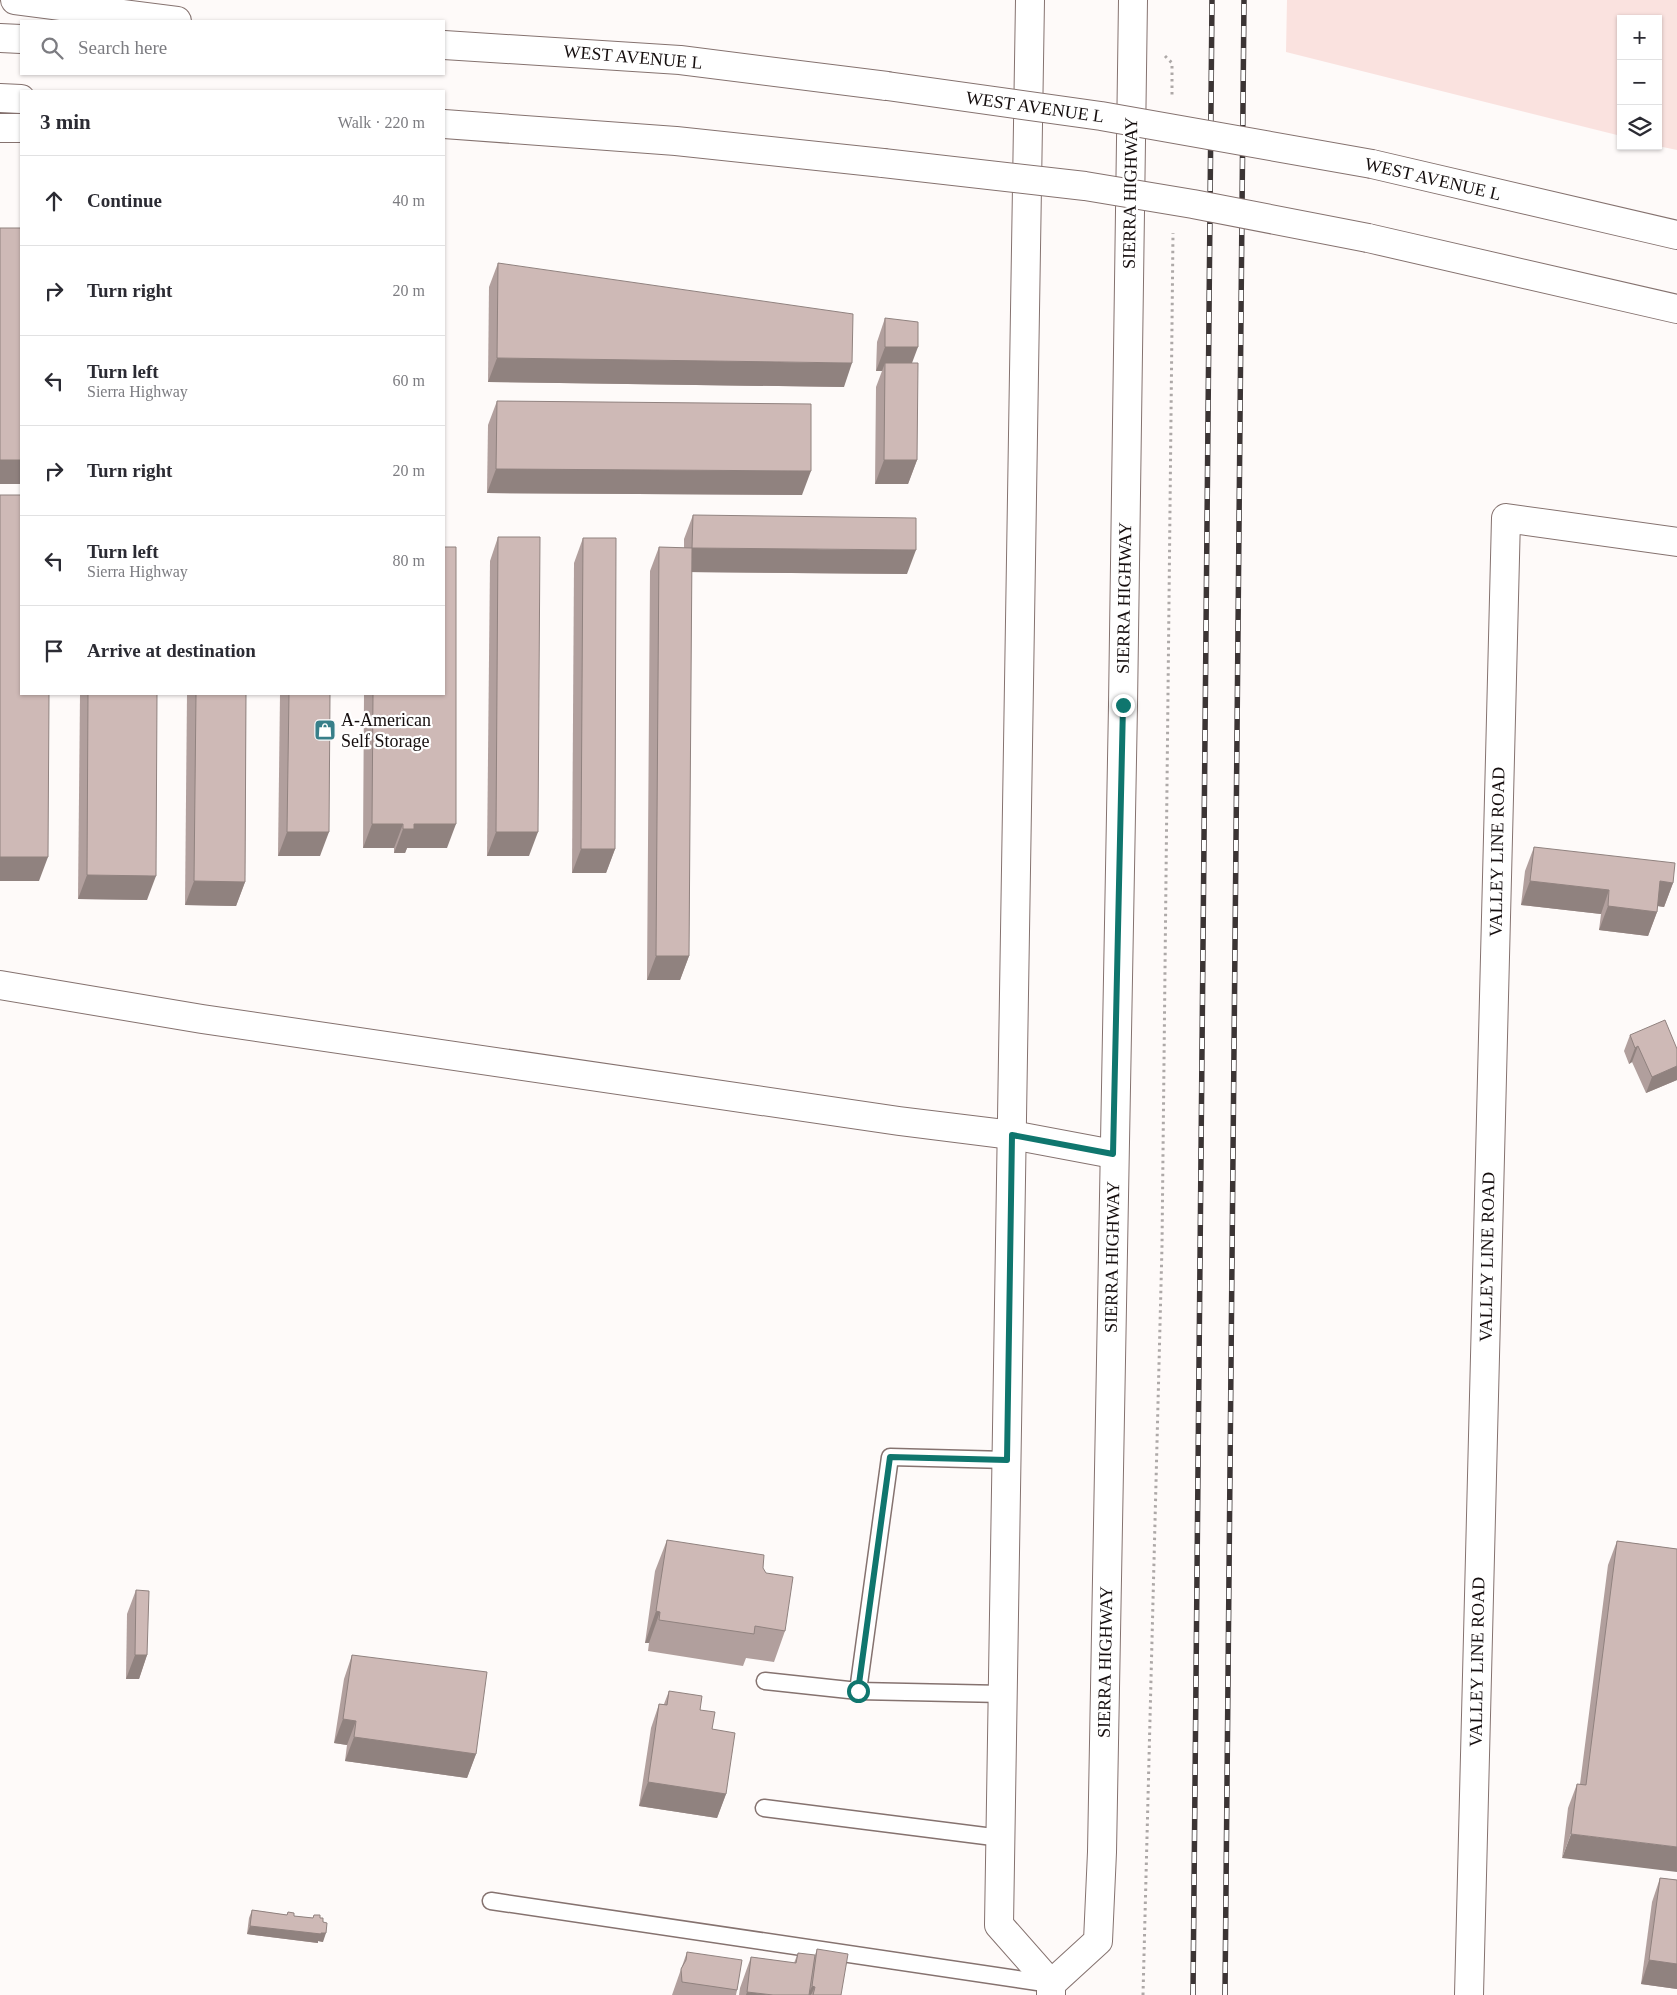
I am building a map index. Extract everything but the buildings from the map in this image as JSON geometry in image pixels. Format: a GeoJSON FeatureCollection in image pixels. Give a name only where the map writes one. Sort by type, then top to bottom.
{"type":"FeatureCollection","features":[{"type":"Feature","properties":{"kind":"main road"},"geometry":{"type":"LineString","coordinates":[[15,0],[169,20]]}},
{"type":"Feature","properties":{"kind":"main road"},"geometry":{"type":"LineString","coordinates":[[1030,0],[999,1925],[1051,1990]]}},
{"type":"Feature","properties":{"kind":"main road","name":"SIERRA HIGHWAY"},"geometry":{"type":"LineString","coordinates":[[1051,1990],[1098,1941],[1102,1852],[1113,1154],[1123,705],[1133,0]]}},
{"type":"Feature","properties":{"kind":"main road"},"geometry":{"type":"LineString","coordinates":[[0,38],[20,39]]}},
{"type":"Feature","properties":{"kind":"main road","name":"WEST AVENUE L"},"geometry":{"type":"LineString","coordinates":[[445,45],[680,60],[887,86],[1101,116],[1372,164],[1677,235]]}},
{"type":"Feature","properties":{"kind":"main road"},"geometry":{"type":"LineString","coordinates":[[0,98],[20,99]]}},
{"type":"Feature","properties":{"kind":"main road"},"geometry":{"type":"LineString","coordinates":[[445,124],[676,141],[1085,186],[1193,204],[1368,238],[1677,309]]}},
{"type":"Feature","properties":{"kind":"main road"},"geometry":{"type":"LineString","coordinates":[[0,128],[20,128]]}},
{"type":"Feature","properties":{"kind":"main road","name":"VALLEY LINE ROAD"},"geometry":{"type":"LineString","coordinates":[[1469,1995],[1506,518],[1677,542]]}},
{"type":"Feature","properties":{"kind":"main road"},"geometry":{"type":"LineString","coordinates":[[0,985],[212,1020],[880,1118],[1012,1135],[1113,1154]]}},
{"type":"Feature","properties":{"kind":"lane"},"geometry":{"type":"LineString","coordinates":[[858,1691],[890,1457],[1007,1460]]}},
{"type":"Feature","properties":{"kind":"lane"},"geometry":{"type":"LineString","coordinates":[[765,1681],[858,1691],[1003,1694]]}},
{"type":"Feature","properties":{"kind":"lane"},"geometry":{"type":"LineString","coordinates":[[764,1808],[1001,1838]]}},
{"type":"Feature","properties":{"kind":"lane"},"geometry":{"type":"LineString","coordinates":[[491,1901],[1051,1990]]}},
{"type":"Feature","properties":{"kind":"path"},"geometry":{"type":"LineString","coordinates":[[1160,52],[1172,63],[1172,103]]}},
{"type":"Feature","properties":{"kind":"path"},"geometry":{"type":"LineString","coordinates":[[1142,1995],[1162,1246],[1173,233]]}},
{"type":"Feature","properties":{"kind":"shaded area"},"geometry":{"type":"Polygon","coordinates":[[[1287,0],[1677,0],[1677,150],[1662,147],[1662,15],[1617,15],[1617,135],[1286,52],[1287,0]]]}},
{"type":"Feature","properties":{"kind":"railway"},"geometry":{"type":"LineString","coordinates":[[1193,1995],[1212,0]]}},
{"type":"Feature","properties":{"kind":"railway"},"geometry":{"type":"LineString","coordinates":[[1225,1995],[1244,0]]}},
{"type":"Feature","properties":{"kind":"place","name":"A-American Self Storage"},"geometry":{"type":"Point","coordinates":[325,730]}},
{"type":"Feature","properties":{"kind":"route"},"geometry":{"type":"LineString","coordinates":[[858,1691],[890,1457],[1007,1460],[1012,1135],[1113,1154],[1123,705]]}}]}
